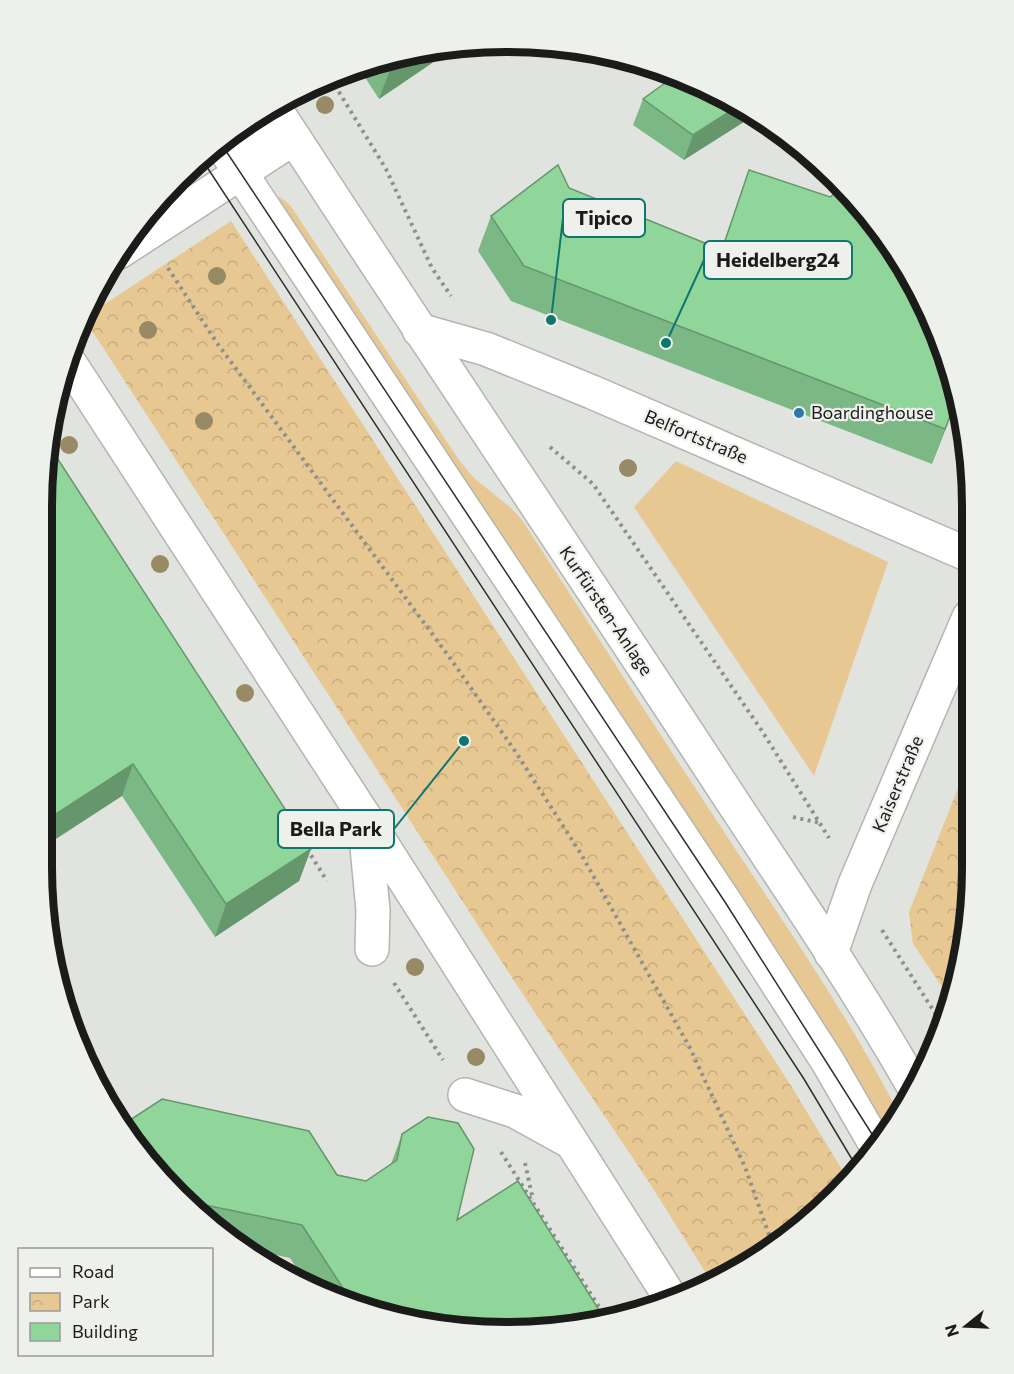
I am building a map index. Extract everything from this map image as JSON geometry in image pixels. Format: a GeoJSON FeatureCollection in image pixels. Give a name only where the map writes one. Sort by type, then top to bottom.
{"type":"FeatureCollection","features":[{"type":"Feature","properties":{"kind":"main road","name":"Kurfürsten-Anlage"},"geometry":{"type":"LineString","coordinates":[[278,114],[831,953],[909,1079]]}},
{"type":"Feature","properties":{"kind":"main road"},"geometry":{"type":"LineString","coordinates":[[247,134],[294,138]]}},
{"type":"Feature","properties":{"kind":"main road"},"geometry":{"type":"LineString","coordinates":[[141,238],[294,138]]}},
{"type":"Feature","properties":{"kind":"main road"},"geometry":{"type":"LineString","coordinates":[[225,150],[725,902],[828,1062],[872,1138]]}},
{"type":"Feature","properties":{"kind":"main road","name":"Belfortstraße"},"geometry":{"type":"LineString","coordinates":[[419,330],[486,349],[592,392],[962,552]]}},
{"type":"Feature","properties":{"kind":"main road"},"geometry":{"type":"LineString","coordinates":[[74,370],[364,816],[667,1292]]}},
{"type":"Feature","properties":{"kind":"main road","name":"Kaiserstraße"},"geometry":{"type":"LineString","coordinates":[[831,953],[855,884],[962,633]]}},
{"type":"Feature","properties":{"kind":"main road"},"geometry":{"type":"LineString","coordinates":[[364,816],[373,910],[372,949]]}},
{"type":"Feature","properties":{"kind":"main road"},"geometry":{"type":"LineString","coordinates":[[465,1095],[514,1111],[571,1142]]}},
{"type":"Feature","properties":{"kind":"path"},"geometry":{"type":"LineString","coordinates":[[335,86],[386,169],[432,268],[486,349]]}},
{"type":"Feature","properties":{"kind":"path"},"geometry":{"type":"LineString","coordinates":[[146,234],[204,325],[450,658],[517,754],[581,854],[690,1048],[745,1167],[770,1238]]}},
{"type":"Feature","properties":{"kind":"path"},"geometry":{"type":"LineString","coordinates":[[549,447],[592,484],[762,731],[821,823]]}},
{"type":"Feature","properties":{"kind":"path"},"geometry":{"type":"LineString","coordinates":[[305,846],[330,885]]}},
{"type":"Feature","properties":{"kind":"path"},"geometry":{"type":"LineString","coordinates":[[855,884],[936,1015]]}},
{"type":"Feature","properties":{"kind":"path"},"geometry":{"type":"LineString","coordinates":[[372,949],[465,1095]]}},
{"type":"Feature","properties":{"kind":"path"},"geometry":{"type":"LineString","coordinates":[[533,1204],[602,1312]]}},
{"type":"Feature","properties":{"kind":"green space"},"geometry":{"type":"Polygon","coordinates":[[[269,197],[280,197],[290,205],[459,460],[474,478],[522,520],[856,1036],[894,1105],[880,1127],[269,197]]]}},
{"type":"Feature","properties":{"kind":"green space"},"geometry":{"type":"Polygon","coordinates":[[[231,221],[788,1081],[844,1172],[784,1228],[760,1245],[707,1275],[647,1179],[537,1016],[90,327],[98,308],[231,221]]]}},
{"type":"Feature","properties":{"kind":"green space"},"geometry":{"type":"Polygon","coordinates":[[[676,461],[888,562],[814,776],[634,507],[676,461]]]}},
{"type":"Feature","properties":{"kind":"green space"},"geometry":{"type":"Polygon","coordinates":[[[962,778],[961,897],[953,956],[944,990],[913,944],[909,912],[962,778]]]}},
{"type":"Feature","properties":{"kind":"building"},"geometry":{"type":"Polygon","coordinates":[[[667,82],[730,111],[693,135],[643,99],[667,82]]]}},
{"type":"Feature","properties":{"kind":"building"},"geometry":{"type":"Polygon","coordinates":[[[558,165],[569,188],[722,250],[749,170],[830,197],[835,193],[868,230],[885,254],[915,306],[946,389],[952,412],[945,429],[524,266],[491,216],[558,165]]]}},
{"type":"Feature","properties":{"kind":"building"},"geometry":{"type":"Polygon","coordinates":[[[55,455],[311,849],[226,904],[133,764],[52,817],[52,507],[55,455]]]}},
{"type":"Feature","properties":{"kind":"building"},"geometry":{"type":"Polygon","coordinates":[[[162,1099],[309,1131],[337,1175],[366,1181],[397,1160],[402,1134],[428,1117],[458,1123],[474,1149],[457,1220],[518,1181],[600,1312],[537,1321],[477,1321],[418,1313],[345,1291],[302,1225],[202,1204],[165,1167],[129,1120],[162,1099]]]}},
{"type":"Feature","properties":{"kind":"tram line"},"geometry":{"type":"LineString","coordinates":[[225,150],[725,902],[873,1136]]}},
{"type":"Feature","properties":{"kind":"tram line"},"geometry":{"type":"LineString","coordinates":[[206,166],[804,1079],[853,1162]]}},
{"type":"Feature","properties":{"kind":"place","name":"Tipico"},"geometry":{"type":"Point","coordinates":[551,320]}},
{"type":"Feature","properties":{"kind":"place","name":"Heidelberg24"},"geometry":{"type":"Point","coordinates":[666,343]}},
{"type":"Feature","properties":{"kind":"place","name":"Boardinghouse"},"geometry":{"type":"Point","coordinates":[799,413]}},
{"type":"Feature","properties":{"kind":"place","name":"Bella Park"},"geometry":{"type":"Point","coordinates":[464,741]}}]}
